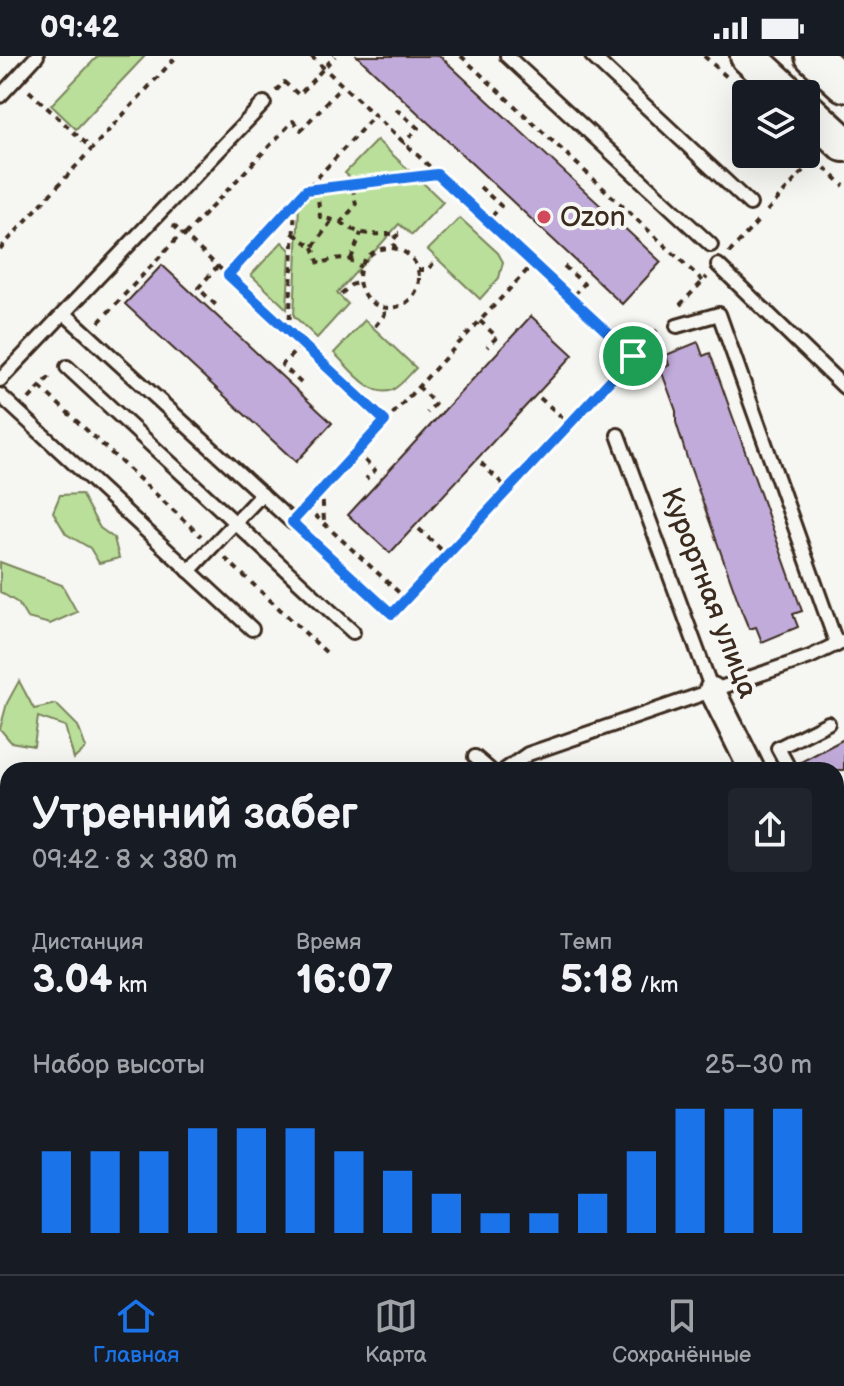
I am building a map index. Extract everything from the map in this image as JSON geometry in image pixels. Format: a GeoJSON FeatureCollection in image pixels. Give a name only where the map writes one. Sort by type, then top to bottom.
{"type":"FeatureCollection","features":[{"type":"Feature","properties":{"kind":"main road"},"geometry":{"type":"LineString","coordinates":[[748,56],[774,80]]}},
{"type":"Feature","properties":{"kind":"main road"},"geometry":{"type":"LineString","coordinates":[[813,56],[844,84]]}},
{"type":"Feature","properties":{"kind":"main road"},"geometry":{"type":"LineString","coordinates":[[820,134],[830,151]]}},
{"type":"Feature","properties":{"kind":"street","name":"Курортная улица"},"geometry":{"type":"LineString","coordinates":[[712,690],[748,762]]}},
{"type":"Feature","properties":{"kind":"lane"},"geometry":{"type":"LineString","coordinates":[[0,96],[37,56]]}},
{"type":"Feature","properties":{"kind":"lane"},"geometry":{"type":"LineString","coordinates":[[507,56],[711,245]]}},
{"type":"Feature","properties":{"kind":"lane"},"geometry":{"type":"LineString","coordinates":[[592,56],[750,204]]}},
{"type":"Feature","properties":{"kind":"lane"},"geometry":{"type":"LineString","coordinates":[[0,380],[264,103]]}},
{"type":"Feature","properties":{"kind":"lane"},"geometry":{"type":"LineString","coordinates":[[718,265],[844,387]]}},
{"type":"Feature","properties":{"kind":"lane"},"geometry":{"type":"LineString","coordinates":[[64,313],[292,522]]}},
{"type":"Feature","properties":{"kind":"lane"},"geometry":{"type":"LineString","coordinates":[[516,762],[528,754],[810,657],[840,643],[719,314],[675,320]]}},
{"type":"Feature","properties":{"kind":"lane"},"geometry":{"type":"LineString","coordinates":[[67,367],[353,632]]}},
{"type":"Feature","properties":{"kind":"lane"},"geometry":{"type":"LineString","coordinates":[[0,395],[252,629]]}},
{"type":"Feature","properties":{"kind":"lane","name":"Курортная улица"},"geometry":{"type":"LineString","coordinates":[[618,435],[712,690]]}},
{"type":"Feature","properties":{"kind":"lane"},"geometry":{"type":"LineString","coordinates":[[189,571],[262,494]]}},
{"type":"Feature","properties":{"kind":"lane"},"geometry":{"type":"LineString","coordinates":[[786,762],[778,748],[828,723]]}},
{"type":"Feature","properties":{"kind":"lane"},"geometry":{"type":"LineString","coordinates":[[475,757],[481,762]]}},
{"type":"Feature","properties":{"kind":"path"},"geometry":{"type":"LineString","coordinates":[[0,249],[177,56]]}},
{"type":"Feature","properties":{"kind":"path"},"geometry":{"type":"LineString","coordinates":[[311,56],[633,356]]}},
{"type":"Feature","properties":{"kind":"path"},"geometry":{"type":"LineString","coordinates":[[264,103],[284,82],[299,95],[335,56]]}},
{"type":"Feature","properties":{"kind":"path"},"geometry":{"type":"LineString","coordinates":[[461,56],[703,281]]}},
{"type":"Feature","properties":{"kind":"path"},"geometry":{"type":"LineString","coordinates":[[16,79],[92,149]]}},
{"type":"Feature","properties":{"kind":"path"},"geometry":{"type":"LineString","coordinates":[[185,235],[293,121],[301,130],[341,87]]}},
{"type":"Feature","properties":{"kind":"path"},"geometry":{"type":"LineString","coordinates":[[396,109],[418,128],[403,144]]}},
{"type":"Feature","properties":{"kind":"path"},"geometry":{"type":"LineString","coordinates":[[228,275],[373,117]]}},
{"type":"Feature","properties":{"kind":"path"},"geometry":{"type":"LineString","coordinates":[[675,320],[703,281],[830,151]]}},
{"type":"Feature","properties":{"kind":"path"},"geometry":{"type":"LineString","coordinates":[[306,190],[437,174]]}},
{"type":"Feature","properties":{"kind":"path"},"geometry":{"type":"LineString","coordinates":[[341,222],[356,205],[352,184]]}},
{"type":"Feature","properties":{"kind":"path"},"geometry":{"type":"LineString","coordinates":[[480,187],[501,206],[487,222]]}},
{"type":"Feature","properties":{"kind":"path"},"geometry":{"type":"LineString","coordinates":[[317,189],[320,217],[341,222],[371,236],[400,231],[392,241],[396,249]]}},
{"type":"Feature","properties":{"kind":"path"},"geometry":{"type":"LineString","coordinates":[[289,331],[296,202]]}},
{"type":"Feature","properties":{"kind":"path"},"geometry":{"type":"LineString","coordinates":[[159,212],[385,421]]}},
{"type":"Feature","properties":{"kind":"path"},"geometry":{"type":"LineString","coordinates":[[313,247],[332,220]]}},
{"type":"Feature","properties":{"kind":"path"},"geometry":{"type":"LineString","coordinates":[[351,259],[361,233]]}},
{"type":"Feature","properties":{"kind":"path"},"geometry":{"type":"LineString","coordinates":[[294,234],[313,247],[319,264],[339,257],[351,259],[361,267]]}},
{"type":"Feature","properties":{"kind":"path"},"geometry":{"type":"LineString","coordinates":[[375,326],[385,314],[382,307],[365,296],[359,282],[361,267],[366,257],[375,251],[396,249],[413,260],[419,281],[409,300],[401,305],[382,307]]}},
{"type":"Feature","properties":{"kind":"path"},"geometry":{"type":"LineString","coordinates":[[418,270],[427,270],[435,262]]}},
{"type":"Feature","properties":{"kind":"path"},"geometry":{"type":"LineString","coordinates":[[533,264],[292,522],[392,614],[663,324]]}},
{"type":"Feature","properties":{"kind":"path"},"geometry":{"type":"LineString","coordinates":[[218,266],[198,288],[218,307]]}},
{"type":"Feature","properties":{"kind":"path"},"geometry":{"type":"LineString","coordinates":[[564,266],[584,284],[570,299]]}},
{"type":"Feature","properties":{"kind":"path"},"geometry":{"type":"LineString","coordinates":[[341,294],[359,282]]}},
{"type":"Feature","properties":{"kind":"path"},"geometry":{"type":"LineString","coordinates":[[480,321],[497,337],[487,347]]}},
{"type":"Feature","properties":{"kind":"path"},"geometry":{"type":"LineString","coordinates":[[301,383],[282,365],[302,344]]}},
{"type":"Feature","properties":{"kind":"path"},"geometry":{"type":"LineString","coordinates":[[418,386],[435,404],[427,413]]}},
{"type":"Feature","properties":{"kind":"path"},"geometry":{"type":"LineString","coordinates":[[40,387],[329,655]]}},
{"type":"Feature","properties":{"kind":"path"},"geometry":{"type":"LineString","coordinates":[[540,398],[570,424]]}},
{"type":"Feature","properties":{"kind":"path"},"geometry":{"type":"LineString","coordinates":[[356,452],[375,470],[366,479]]}},
{"type":"Feature","properties":{"kind":"path"},"geometry":{"type":"LineString","coordinates":[[481,463],[509,490]]}},
{"type":"Feature","properties":{"kind":"path"},"geometry":{"type":"LineString","coordinates":[[322,490],[324,523]]}},
{"type":"Feature","properties":{"kind":"path"},"geometry":{"type":"LineString","coordinates":[[306,507],[406,599]]}},
{"type":"Feature","properties":{"kind":"path"},"geometry":{"type":"LineString","coordinates":[[419,529],[447,555]]}},
{"type":"Feature","properties":{"kind":"green space"},"geometry":{"type":"Polygon","coordinates":[[[98,56],[145,56],[76,129],[51,105],[98,56]]]}},
{"type":"Feature","properties":{"kind":"green space"},"geometry":{"type":"Polygon","coordinates":[[[377,140],[413,174],[353,180],[345,173],[377,140]]]}},
{"type":"Feature","properties":{"kind":"green space"},"geometry":{"type":"Polygon","coordinates":[[[420,180],[443,202],[412,235],[399,224],[337,293],[348,304],[317,338],[294,316],[299,205],[309,194],[420,180]]]}},
{"type":"Feature","properties":{"kind":"green space"},"geometry":{"type":"Polygon","coordinates":[[[460,218],[498,253],[503,262],[499,278],[480,299],[428,250],[460,218]]]}},
{"type":"Feature","properties":{"kind":"green space"},"geometry":{"type":"Polygon","coordinates":[[[282,242],[290,250],[287,309],[251,275],[282,242]]]}},
{"type":"Feature","properties":{"kind":"green space"},"geometry":{"type":"Polygon","coordinates":[[[365,320],[416,368],[392,390],[384,392],[368,386],[334,353],[365,320]]]}},
{"type":"Feature","properties":{"kind":"green space"},"geometry":{"type":"Polygon","coordinates":[[[81,494],[100,528],[114,538],[119,558],[99,563],[90,548],[66,534],[53,512],[60,495],[81,494]]]}},
{"type":"Feature","properties":{"kind":"green space"},"geometry":{"type":"Polygon","coordinates":[[[0,562],[62,585],[77,612],[50,624],[27,618],[18,603],[0,592],[0,562]]]}},
{"type":"Feature","properties":{"kind":"green space"},"geometry":{"type":"Polygon","coordinates":[[[19,681],[34,709],[56,704],[78,726],[86,748],[74,759],[65,726],[38,717],[34,746],[11,742],[0,729],[7,703],[19,681]]]}},
{"type":"Feature","properties":{"kind":"building"},"geometry":{"type":"Polygon","coordinates":[[[357,56],[440,56],[661,262],[622,304],[357,56]]]}},
{"type":"Feature","properties":{"kind":"building"},"geometry":{"type":"Polygon","coordinates":[[[162,265],[332,423],[296,462],[125,304],[162,265]]]}},
{"type":"Feature","properties":{"kind":"building"},"geometry":{"type":"Polygon","coordinates":[[[531,316],[573,355],[390,553],[348,515],[531,316]]]}},
{"type":"Feature","properties":{"kind":"building"},"geometry":{"type":"Polygon","coordinates":[[[698,342],[703,356],[710,353],[802,611],[793,614],[798,627],[762,642],[756,627],[749,629],[742,612],[687,458],[676,422],[676,411],[661,370],[669,365],[666,355],[698,342]]]}},
{"type":"Feature","properties":{"kind":"building"},"geometry":{"type":"Polygon","coordinates":[[[844,739],[844,762],[801,762],[844,739]]]}},
{"type":"Feature","properties":{"kind":"place","name":"Ozon"},"geometry":{"type":"Point","coordinates":[544,217]}},
{"type":"Feature","properties":{"kind":"route"},"geometry":{"type":"LineString","coordinates":[[437,174],[633,356],[392,614],[292,522],[385,421],[228,275],[306,190],[437,174]]}}]}
